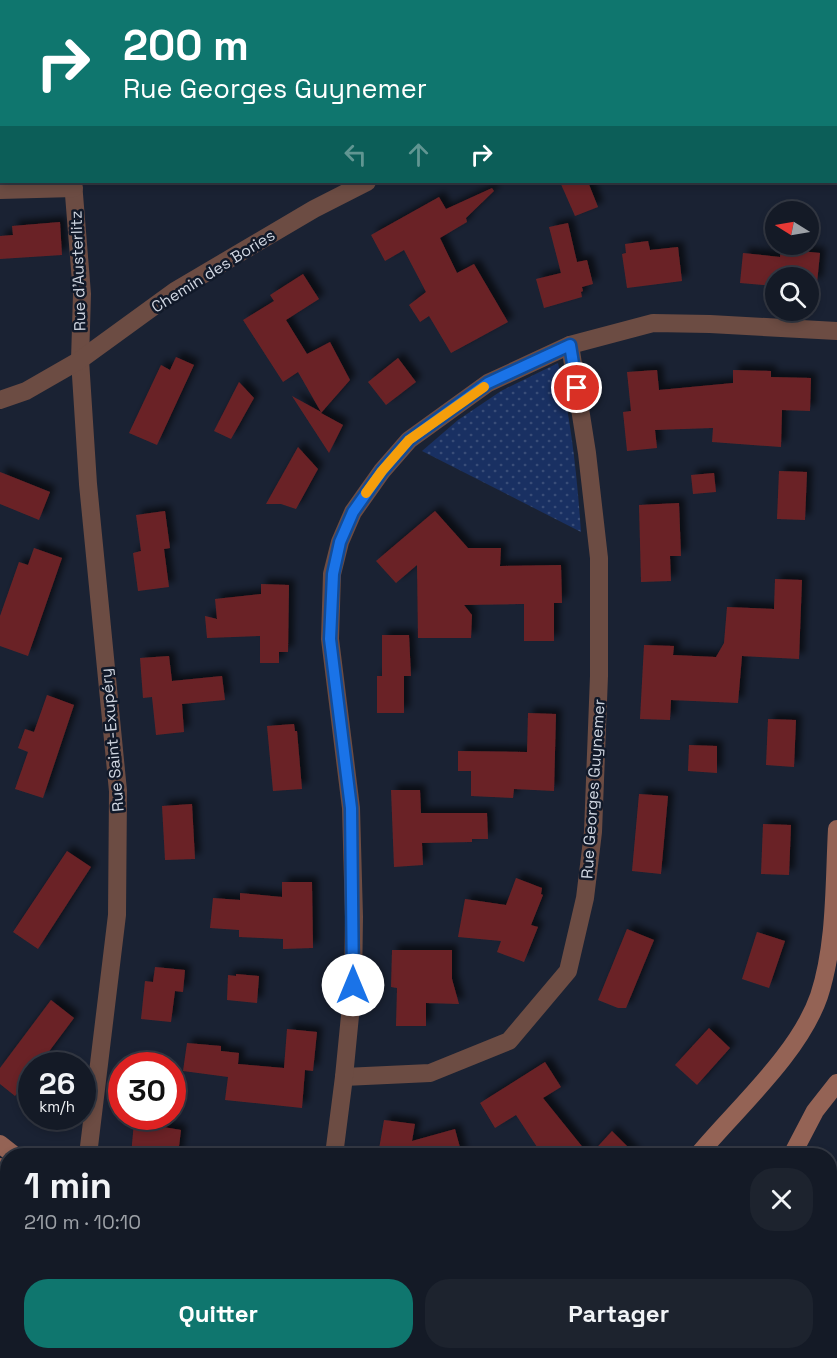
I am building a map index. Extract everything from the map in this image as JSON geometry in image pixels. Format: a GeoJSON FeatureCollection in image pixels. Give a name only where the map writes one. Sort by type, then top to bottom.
{"type":"FeatureCollection","features":[{"type":"Feature","properties":{"kind":"main road"},"geometry":{"type":"LineString","coordinates":[[704,1148],[790,1049],[818,998],[826,970],[832,920],[837,829]]}},
{"type":"Feature","properties":{"kind":"main road"},"geometry":{"type":"LineString","coordinates":[[796,1148],[815,1111],[837,1083]]}},
{"type":"Feature","properties":{"kind":"street","name":"Chemin des Bories"},"geometry":{"type":"LineString","coordinates":[[0,400],[26,391],[80,360],[175,291],[314,209],[365,183]]}},
{"type":"Feature","properties":{"kind":"street","name":"Rue d'Austerlitz"},"geometry":{"type":"LineString","coordinates":[[74,185],[82,294],[80,360]]}},
{"type":"Feature","properties":{"kind":"street"},"geometry":{"type":"LineString","coordinates":[[0,190],[74,185]]}},
{"type":"Feature","properties":{"kind":"street"},"geometry":{"type":"LineString","coordinates":[[335,1148],[353,985],[351,808],[330,639],[333,574],[340,542],[353,512],[382,471],[409,440],[488,383],[570,345],[653,323],[837,331]]}},
{"type":"Feature","properties":{"kind":"street","name":"Rue Georges Guynemer"},"geometry":{"type":"LineString","coordinates":[[344,1077],[430,1073],[509,1041],[567,971],[585,898],[593,832],[599,676],[599,558],[588,453],[570,345]]}},
{"type":"Feature","properties":{"kind":"street","name":"Rue Saint-Exupéry"},"geometry":{"type":"LineString","coordinates":[[80,360],[88,484],[118,791],[117,915],[89,1148]]}},
{"type":"Feature","properties":{"kind":"shaded area"},"geometry":{"type":"Polygon","coordinates":[[[558,363],[573,447],[581,532],[422,451],[458,420],[501,391],[558,363]]]}},
{"type":"Feature","properties":{"kind":"building"},"geometry":{"type":"Polygon","coordinates":[[[560,183],[588,183],[598,207],[575,216],[560,183]]]}},
{"type":"Feature","properties":{"kind":"building"},"geometry":{"type":"Polygon","coordinates":[[[492,188],[494,191],[466,218],[467,222],[440,238],[457,273],[474,264],[508,322],[451,353],[429,316],[420,322],[409,305],[426,292],[404,250],[385,261],[371,235],[439,197],[446,209],[492,188]]]}},
{"type":"Feature","properties":{"kind":"building"},"geometry":{"type":"Polygon","coordinates":[[[60,222],[62,255],[0,259],[0,236],[13,235],[12,226],[60,222]]]}},
{"type":"Feature","properties":{"kind":"building"},"geometry":{"type":"Polygon","coordinates":[[[568,223],[577,262],[587,260],[593,284],[582,287],[582,297],[544,308],[536,279],[561,273],[549,227],[568,223]]]}},
{"type":"Feature","properties":{"kind":"building"},"geometry":{"type":"Polygon","coordinates":[[[648,241],[650,250],[678,247],[682,281],[627,288],[622,254],[626,253],[625,244],[648,241]]]}},
{"type":"Feature","properties":{"kind":"building"},"geometry":{"type":"Polygon","coordinates":[[[743,253],[780,257],[780,255],[819,255],[820,253],[819,267],[765,267],[765,285],[740,283],[743,253]]]}},
{"type":"Feature","properties":{"kind":"building"},"geometry":{"type":"Polygon","coordinates":[[[303,274],[319,299],[286,320],[307,354],[330,342],[350,380],[321,413],[343,425],[329,453],[292,396],[321,412],[298,372],[283,382],[243,320],[274,301],[270,295],[303,274]]]}},
{"type":"Feature","properties":{"kind":"building"},"geometry":{"type":"Polygon","coordinates":[[[176,357],[194,365],[157,445],[129,433],[161,365],[170,370],[176,357]]]}},
{"type":"Feature","properties":{"kind":"building"},"geometry":{"type":"Polygon","coordinates":[[[398,358],[416,382],[386,405],[368,382],[398,358]]]}},
{"type":"Feature","properties":{"kind":"building"},"geometry":{"type":"Polygon","coordinates":[[[657,370],[659,390],[733,383],[733,370],[771,371],[771,377],[811,378],[810,411],[782,410],[781,447],[712,442],[713,428],[655,430],[657,448],[627,451],[623,412],[631,411],[627,372],[657,370]]]}},
{"type":"Feature","properties":{"kind":"building"},"geometry":{"type":"Polygon","coordinates":[[[239,382],[254,398],[231,439],[214,431],[239,382]]]}},
{"type":"Feature","properties":{"kind":"building"},"geometry":{"type":"Polygon","coordinates":[[[298,447],[318,469],[296,509],[281,504],[266,504],[298,447]]]}},
{"type":"Feature","properties":{"kind":"building"},"geometry":{"type":"Polygon","coordinates":[[[779,471],[807,472],[805,520],[777,519],[779,471]]]}},
{"type":"Feature","properties":{"kind":"building"},"geometry":{"type":"Polygon","coordinates":[[[0,472],[50,492],[39,520],[0,504],[0,472]]]}},
{"type":"Feature","properties":{"kind":"building"},"geometry":{"type":"Polygon","coordinates":[[[714,473],[716,492],[693,494],[691,475],[714,473]]]}},
{"type":"Feature","properties":{"kind":"building"},"geometry":{"type":"Polygon","coordinates":[[[679,503],[681,556],[670,556],[671,581],[641,582],[639,505],[679,503]]]}},
{"type":"Feature","properties":{"kind":"building"},"geometry":{"type":"Polygon","coordinates":[[[165,511],[170,548],[164,549],[169,587],[138,591],[133,553],[141,551],[136,515],[165,511]]]}},
{"type":"Feature","properties":{"kind":"building"},"geometry":{"type":"Polygon","coordinates":[[[435,511],[468,548],[501,548],[500,566],[561,565],[562,603],[554,603],[554,641],[524,641],[524,604],[464,605],[472,615],[471,638],[418,638],[417,565],[396,583],[376,561],[435,511]]]}},
{"type":"Feature","properties":{"kind":"building"},"geometry":{"type":"Polygon","coordinates":[[[34,548],[62,558],[28,656],[0,646],[0,616],[19,562],[28,565],[34,548]]]}},
{"type":"Feature","properties":{"kind":"building"},"geometry":{"type":"Polygon","coordinates":[[[775,579],[802,580],[799,659],[742,656],[738,703],[671,700],[670,720],[640,719],[644,645],[674,646],[673,655],[716,657],[724,643],[727,607],[774,609],[775,579]]]}},
{"type":"Feature","properties":{"kind":"building"},"geometry":{"type":"Polygon","coordinates":[[[261,584],[289,585],[288,652],[279,652],[279,663],[260,663],[260,636],[207,638],[205,616],[217,619],[215,599],[261,594],[261,584]]]}},
{"type":"Feature","properties":{"kind":"building"},"geometry":{"type":"Polygon","coordinates":[[[382,635],[409,635],[411,676],[404,676],[404,713],[377,713],[377,676],[382,676],[382,635]]]}},
{"type":"Feature","properties":{"kind":"building"},"geometry":{"type":"Polygon","coordinates":[[[169,656],[172,681],[222,676],[225,700],[182,704],[184,732],[156,735],[152,697],[143,698],[140,658],[169,656]]]}},
{"type":"Feature","properties":{"kind":"building"},"geometry":{"type":"Polygon","coordinates":[[[47,695],[74,705],[43,798],[15,789],[28,752],[18,748],[25,729],[34,732],[47,695]]]}},
{"type":"Feature","properties":{"kind":"building"},"geometry":{"type":"Polygon","coordinates":[[[528,713],[556,714],[554,791],[514,789],[513,798],[471,796],[471,771],[458,771],[458,751],[527,752],[528,713]]]}},
{"type":"Feature","properties":{"kind":"building"},"geometry":{"type":"Polygon","coordinates":[[[768,719],[796,720],[794,767],[766,765],[768,719]]]}},
{"type":"Feature","properties":{"kind":"building"},"geometry":{"type":"Polygon","coordinates":[[[294,724],[295,731],[297,731],[302,789],[273,791],[267,726],[294,724]]]}},
{"type":"Feature","properties":{"kind":"building"},"geometry":{"type":"Polygon","coordinates":[[[689,745],[717,746],[717,773],[688,771],[689,745]]]}},
{"type":"Feature","properties":{"kind":"building"},"geometry":{"type":"Polygon","coordinates":[[[391,790],[420,790],[421,813],[487,813],[488,839],[472,839],[472,842],[422,843],[423,865],[394,867],[391,790]]]}},
{"type":"Feature","properties":{"kind":"building"},"geometry":{"type":"Polygon","coordinates":[[[639,794],[668,796],[661,874],[632,871],[639,794]]]}},
{"type":"Feature","properties":{"kind":"building"},"geometry":{"type":"Polygon","coordinates":[[[192,804],[195,859],[165,860],[162,806],[192,804]]]}},
{"type":"Feature","properties":{"kind":"building"},"geometry":{"type":"Polygon","coordinates":[[[763,824],[791,825],[789,875],[761,874],[763,824]]]}},
{"type":"Feature","properties":{"kind":"building"},"geometry":{"type":"Polygon","coordinates":[[[67,851],[91,867],[38,949],[13,932],[67,851]]]}},
{"type":"Feature","properties":{"kind":"building"},"geometry":{"type":"Polygon","coordinates":[[[516,878],[542,888],[541,894],[543,895],[531,925],[538,927],[524,962],[497,952],[501,941],[458,937],[465,899],[506,905],[516,878]]]}},
{"type":"Feature","properties":{"kind":"building"},"geometry":{"type":"Polygon","coordinates":[[[282,882],[312,882],[313,948],[283,949],[283,939],[239,937],[239,930],[210,928],[213,898],[240,900],[240,893],[282,897],[282,882]]]}},
{"type":"Feature","properties":{"kind":"building"},"geometry":{"type":"Polygon","coordinates":[[[627,929],[654,940],[626,1008],[618,1008],[598,1000],[627,929]]]}},
{"type":"Feature","properties":{"kind":"building"},"geometry":{"type":"Polygon","coordinates":[[[757,932],[785,941],[769,988],[742,979],[757,932]]]}},
{"type":"Feature","properties":{"kind":"building"},"geometry":{"type":"Polygon","coordinates":[[[392,950],[452,950],[452,979],[459,1004],[426,1003],[426,1026],[396,1026],[397,988],[391,987],[392,950]]]}},
{"type":"Feature","properties":{"kind":"building"},"geometry":{"type":"Polygon","coordinates":[[[155,967],[185,970],[183,992],[175,991],[171,1022],[141,1019],[145,981],[153,982],[155,967]]]}},
{"type":"Feature","properties":{"kind":"building"},"geometry":{"type":"Polygon","coordinates":[[[236,974],[259,976],[257,1003],[227,1000],[228,975],[236,976],[236,974]]]}},
{"type":"Feature","properties":{"kind":"building"},"geometry":{"type":"Polygon","coordinates":[[[51,1000],[74,1018],[49,1052],[18,1052],[18,1092],[15,1096],[0,1084],[0,1068],[51,1000]]]}},
{"type":"Feature","properties":{"kind":"building"},"geometry":{"type":"Polygon","coordinates":[[[709,1028],[730,1048],[697,1085],[675,1065],[709,1028]]]}},
{"type":"Feature","properties":{"kind":"building"},"geometry":{"type":"Polygon","coordinates":[[[287,1029],[317,1032],[313,1071],[305,1070],[302,1108],[225,1100],[228,1077],[186,1071],[187,1043],[221,1046],[221,1051],[239,1053],[238,1064],[284,1068],[287,1029]]]}},
{"type":"Feature","properties":{"kind":"building"},"geometry":{"type":"Polygon","coordinates":[[[545,1062],[561,1087],[543,1098],[583,1148],[546,1148],[544,1146],[538,1148],[516,1115],[495,1128],[480,1103],[545,1062]]]}},
{"type":"Feature","properties":{"kind":"building"},"geometry":{"type":"Polygon","coordinates":[[[384,1120],[415,1124],[412,1141],[455,1129],[460,1148],[379,1148],[384,1120]]]}},
{"type":"Feature","properties":{"kind":"building"},"geometry":{"type":"Polygon","coordinates":[[[133,1130],[181,1130],[179,1148],[132,1148],[133,1130]]]}},
{"type":"Feature","properties":{"kind":"building"},"geometry":{"type":"Polygon","coordinates":[[[612,1131],[629,1148],[596,1148],[612,1131]]]}},
{"type":"Feature","properties":{"kind":"slow traffic"},"geometry":{"type":"LineString","coordinates":[[366,493],[409,440],[484,387]]}},
{"type":"Feature","properties":{"kind":"route"},"geometry":{"type":"LineString","coordinates":[[353,985],[351,808],[330,639],[333,574],[340,542],[353,512],[382,471],[409,440],[488,383],[570,345],[577,388]]}}]}
